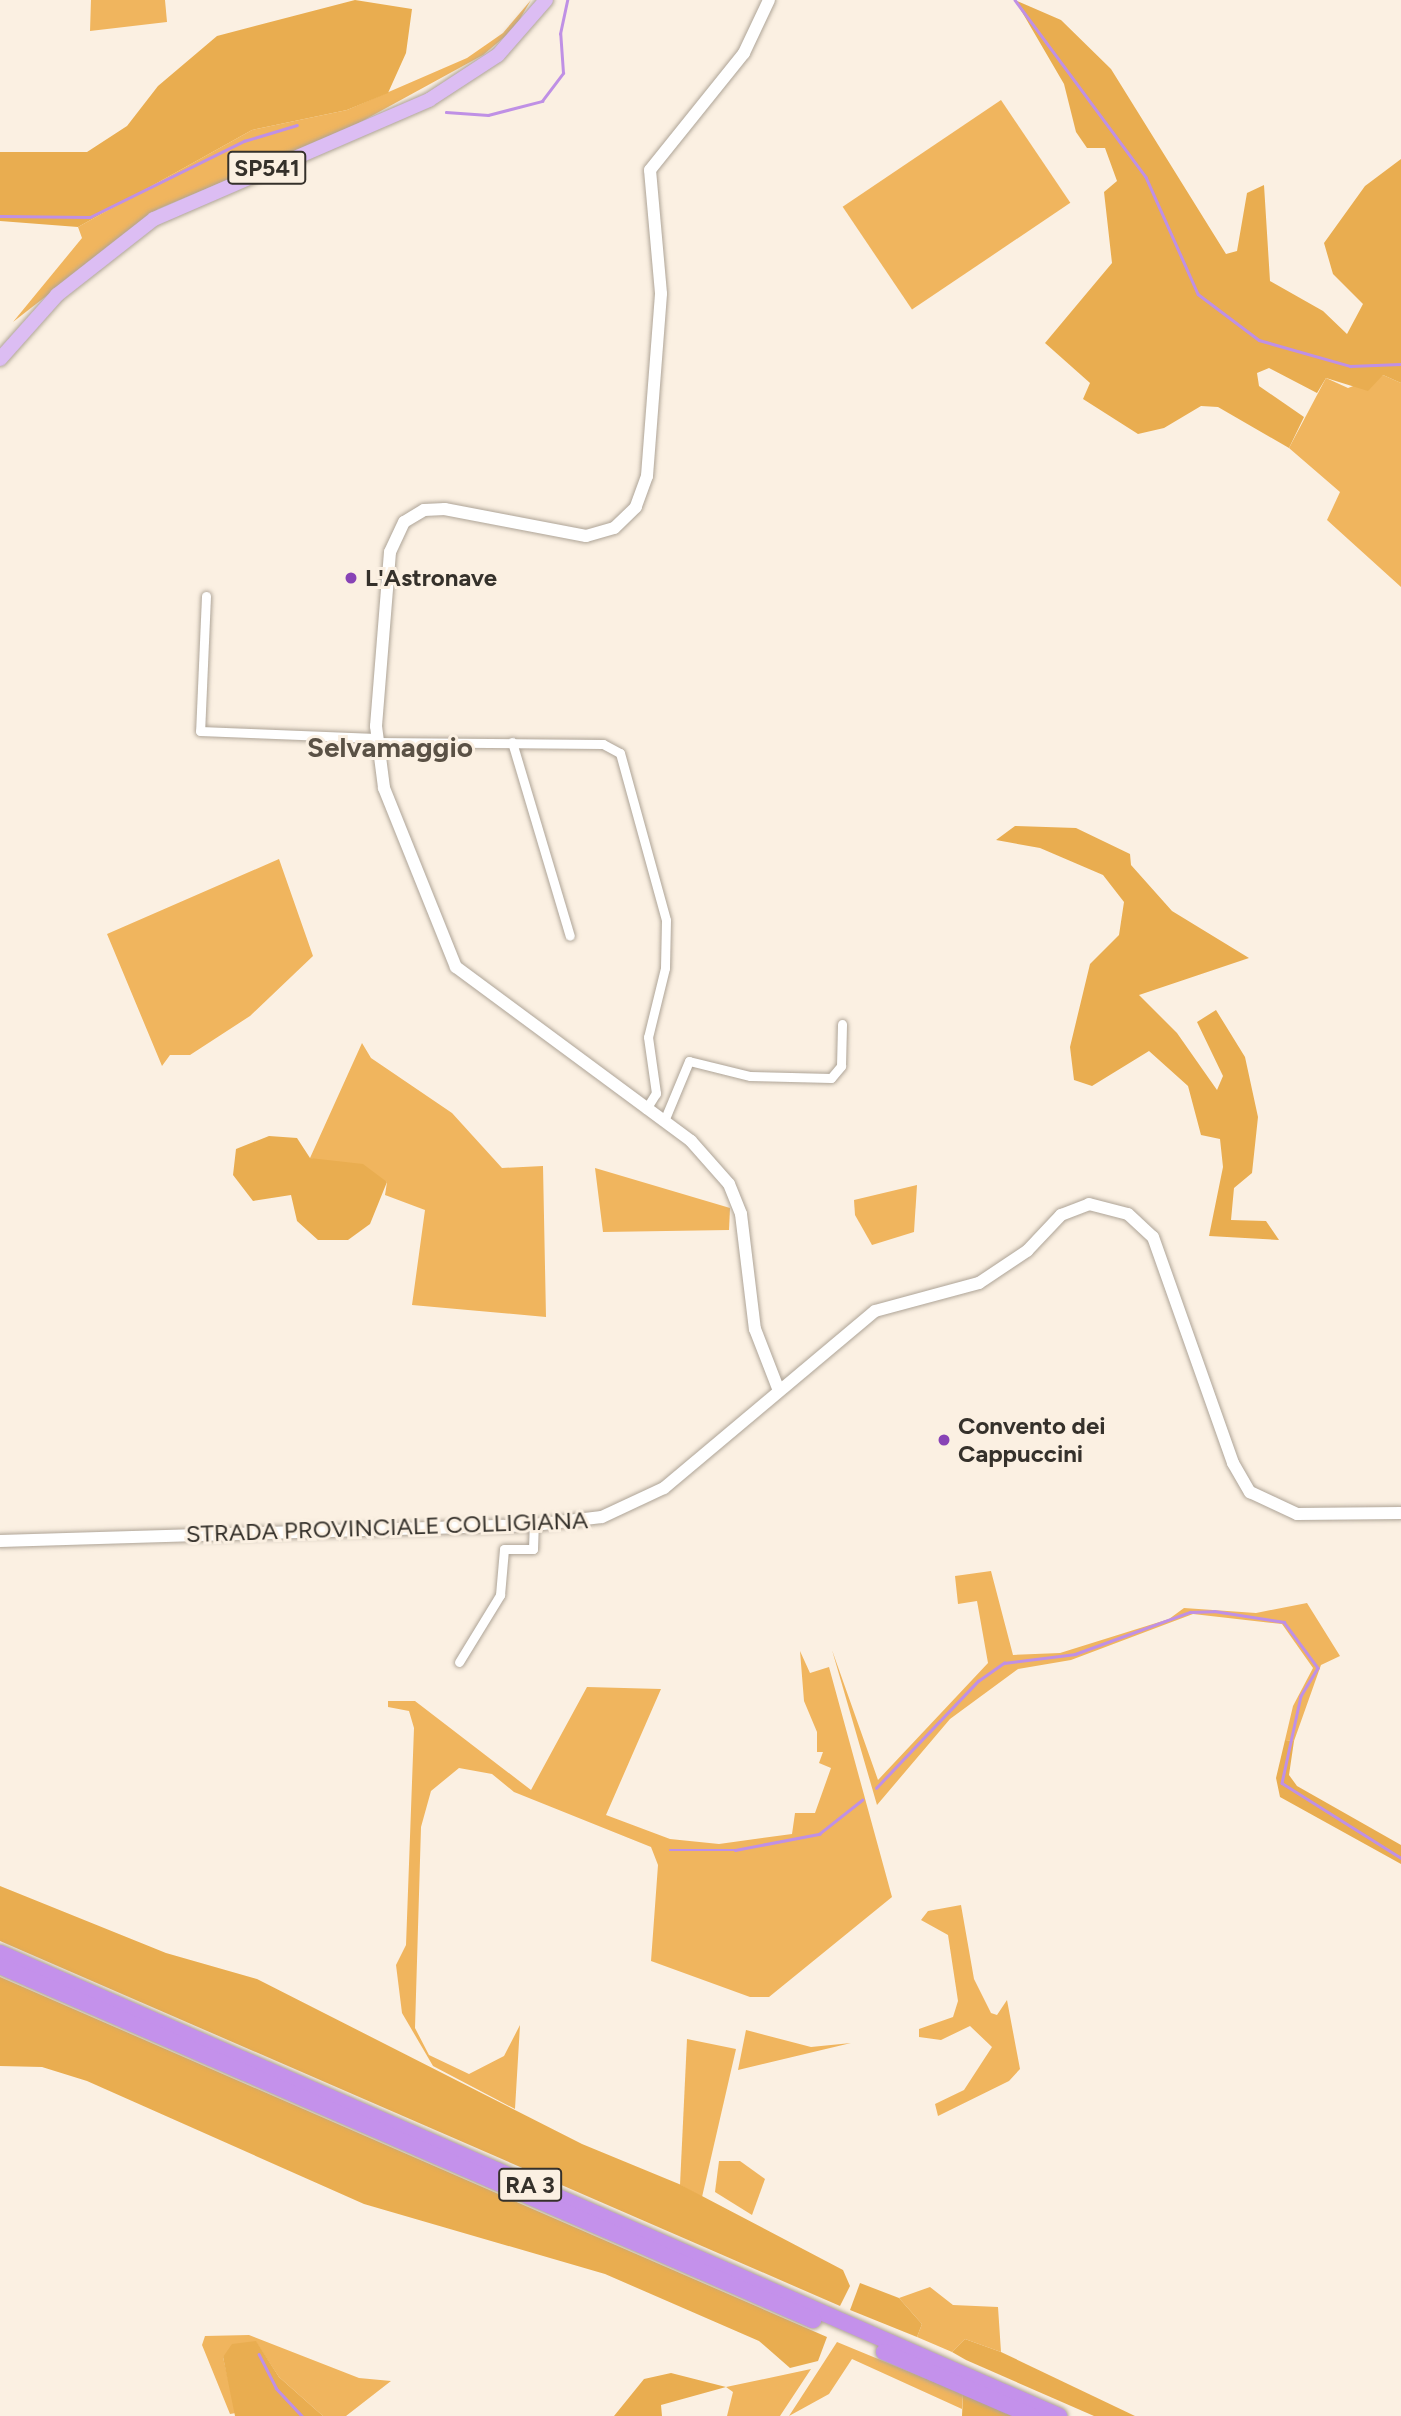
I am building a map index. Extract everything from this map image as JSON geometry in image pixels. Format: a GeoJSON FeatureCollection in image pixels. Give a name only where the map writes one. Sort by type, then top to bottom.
{"type":"FeatureCollection","features":[{"type":"Feature","properties":{"kind":"highway","name":"RA 3"},"geometry":{"type":"LineString","coordinates":[[0,1953],[1059,2416]]}},
{"type":"Feature","properties":{"kind":"highway","name":"RA 3"},"geometry":{"type":"LineString","coordinates":[[0,1966],[1031,2416]]}},
{"type":"Feature","properties":{"kind":"main road","name":"SP541"},"geometry":{"type":"LineString","coordinates":[[0,359],[57,295],[163,214],[366,132],[429,100],[498,55],[546,0]]}},
{"type":"Feature","properties":{"kind":"street"},"geometry":{"type":"LineString","coordinates":[[769,0],[744,53],[650,170],[661,294],[648,476],[636,507],[614,528],[586,536],[445,509],[424,510],[404,522],[390,552],[376,740],[388,799],[456,967],[707,1155],[737,1197],[755,1329],[779,1391]]}},
{"type":"Feature","properties":{"kind":"street"},"geometry":{"type":"LineString","coordinates":[[205,596],[200,731],[376,740],[603,744],[623,759],[666,920],[665,968],[648,1037],[656,1091],[646,1109]]}},
{"type":"Feature","properties":{"kind":"street"},"geometry":{"type":"LineString","coordinates":[[512,742],[570,936]]}},
{"type":"Feature","properties":{"kind":"street"},"geometry":{"type":"LineString","coordinates":[[664,1121],[689,1061],[750,1076],[831,1078],[841,1066],[842,1024]]}},
{"type":"Feature","properties":{"kind":"street","name":"STRADA PROVINCIALE COLLIGIANA"},"geometry":{"type":"LineString","coordinates":[[0,1541],[534,1525],[590,1520],[643,1501],[880,1308],[968,1289],[1027,1251],[1065,1212],[1104,1205],[1139,1222],[1158,1247],[1233,1463],[1250,1492],[1297,1514],[1401,1513]]}},
{"type":"Feature","properties":{"kind":"street"},"geometry":{"type":"LineString","coordinates":[[458,1662],[500,1595],[504,1549],[533,1549],[534,1525]]}},
{"type":"Feature","properties":{"kind":"shaded area"},"geometry":{"type":"Polygon","coordinates":[[[91,0],[165,0],[167,22],[90,31],[91,0]]]}},
{"type":"Feature","properties":{"kind":"shaded area"},"geometry":{"type":"Polygon","coordinates":[[[355,0],[412,9],[406,53],[388,93],[347,110],[252,130],[78,227],[0,221],[0,152],[87,152],[127,126],[158,86],[217,36],[355,0]]]}},
{"type":"Feature","properties":{"kind":"shaded area"},"geometry":{"type":"Polygon","coordinates":[[[531,0],[514,29],[483,55],[346,130],[158,209],[13,322],[82,238],[78,227],[252,130],[347,110],[467,58],[503,33],[531,0]]]}},
{"type":"Feature","properties":{"kind":"shaded area"},"geometry":{"type":"Polygon","coordinates":[[[1015,0],[1061,20],[1111,69],[1226,254],[1237,251],[1247,193],[1264,185],[1270,281],[1323,311],[1347,334],[1363,304],[1333,274],[1324,243],[1365,186],[1401,159],[1401,383],[1383,375],[1368,391],[1326,378],[1317,393],[1269,368],[1257,373],[1259,386],[1304,417],[1289,448],[1218,407],[1201,406],[1164,428],[1138,434],[1083,399],[1090,383],[1045,343],[1112,263],[1104,192],[1117,181],[1105,148],[1087,148],[1076,132],[1064,84],[1015,0]]]}},
{"type":"Feature","properties":{"kind":"shaded area"},"geometry":{"type":"Polygon","coordinates":[[[1001,100],[1070,203],[912,310],[843,207],[1001,100]]]}},
{"type":"Feature","properties":{"kind":"shaded area"},"geometry":{"type":"Polygon","coordinates":[[[1383,375],[1401,383],[1401,587],[1327,520],[1340,492],[1289,448],[1326,378],[1348,388],[1383,375]]]}},
{"type":"Feature","properties":{"kind":"shaded area"},"geometry":{"type":"Polygon","coordinates":[[[1015,826],[1076,828],[1130,854],[1131,865],[1172,911],[1249,958],[1139,995],[1177,1033],[1217,1090],[1223,1076],[1197,1022],[1216,1010],[1245,1057],[1258,1117],[1252,1173],[1234,1188],[1231,1220],[1266,1221],[1279,1240],[1209,1236],[1223,1167],[1220,1139],[1201,1135],[1188,1086],[1149,1051],[1092,1086],[1074,1080],[1070,1047],[1090,964],[1119,935],[1124,902],[1103,875],[1040,848],[996,840],[1015,826]]]}},
{"type":"Feature","properties":{"kind":"shaded area"},"geometry":{"type":"Polygon","coordinates":[[[279,859],[313,956],[250,1016],[190,1055],[170,1055],[162,1066],[107,934],[279,859]]]}},
{"type":"Feature","properties":{"kind":"shaded area"},"geometry":{"type":"Polygon","coordinates":[[[362,1043],[371,1058],[452,1113],[502,1168],[543,1166],[546,1317],[412,1305],[425,1210],[385,1195],[387,1182],[310,1158],[362,1043]]]}},
{"type":"Feature","properties":{"kind":"shaded area"},"geometry":{"type":"Polygon","coordinates":[[[269,1136],[297,1138],[310,1158],[363,1164],[387,1182],[370,1224],[348,1240],[318,1240],[297,1221],[291,1195],[253,1201],[233,1175],[236,1149],[269,1136]]]}},
{"type":"Feature","properties":{"kind":"shaded area"},"geometry":{"type":"Polygon","coordinates":[[[595,1168],[730,1208],[729,1230],[603,1232],[595,1168]]]}},
{"type":"Feature","properties":{"kind":"shaded area"},"geometry":{"type":"Polygon","coordinates":[[[917,1185],[914,1232],[872,1245],[855,1215],[854,1200],[917,1185]]]}},
{"type":"Feature","properties":{"kind":"shaded area"},"geometry":{"type":"Polygon","coordinates":[[[991,1571],[1013,1655],[1060,1653],[1169,1619],[1184,1608],[1256,1613],[1307,1603],[1340,1656],[1321,1665],[1294,1741],[1285,1740],[1293,1706],[1313,1668],[1282,1624],[1193,1614],[1071,1660],[1018,1669],[950,1719],[877,1805],[832,1650],[878,1780],[988,1663],[977,1601],[958,1604],[955,1576],[991,1571]]]}},
{"type":"Feature","properties":{"kind":"shaded area"},"geometry":{"type":"Polygon","coordinates":[[[800,1651],[810,1673],[829,1667],[892,1897],[769,1997],[750,1997],[651,1961],[658,1865],[651,1847],[514,1792],[492,1774],[459,1768],[431,1791],[421,1827],[415,2028],[429,2055],[469,2074],[504,2056],[520,2025],[515,2109],[433,2066],[402,2013],[396,1965],[406,1945],[414,1728],[409,1711],[388,1707],[388,1701],[415,1701],[531,1790],[587,1687],[661,1689],[606,1815],[670,1839],[719,1844],[792,1834],[795,1813],[815,1813],[831,1768],[819,1763],[823,1752],[817,1752],[817,1732],[804,1701],[800,1651]]]}},
{"type":"Feature","properties":{"kind":"shaded area"},"geometry":{"type":"Polygon","coordinates":[[[1285,1740],[1294,1741],[1289,1775],[1297,1786],[1401,1845],[1401,1864],[1280,1797],[1276,1778],[1285,1740]]]}},
{"type":"Feature","properties":{"kind":"shaded area"},"geometry":{"type":"Polygon","coordinates":[[[0,1886],[166,1953],[257,1979],[582,2144],[679,2184],[843,2270],[850,2286],[840,2306],[0,1941],[0,1886]]]}},
{"type":"Feature","properties":{"kind":"shaded area"},"geometry":{"type":"Polygon","coordinates":[[[961,1905],[974,1979],[991,2013],[997,2015],[1007,2000],[1020,2069],[1009,2081],[938,2116],[935,2104],[964,2090],[992,2047],[970,2026],[941,2040],[919,2037],[919,2029],[953,2017],[958,2001],[948,1935],[921,1920],[928,1911],[961,1905]]]}},
{"type":"Feature","properties":{"kind":"shaded area"},"geometry":{"type":"Polygon","coordinates":[[[0,1977],[827,2337],[818,2361],[790,2368],[759,2341],[605,2274],[364,2204],[87,2081],[42,2067],[0,2066],[0,1977]]]}},
{"type":"Feature","properties":{"kind":"shaded area"},"geometry":{"type":"Polygon","coordinates":[[[746,2030],[811,2047],[851,2043],[738,2070],[746,2030]]]}},
{"type":"Feature","properties":{"kind":"shaded area"},"geometry":{"type":"Polygon","coordinates":[[[687,2039],[736,2049],[702,2197],[680,2185],[687,2039]]]}},
{"type":"Feature","properties":{"kind":"shaded area"},"geometry":{"type":"Polygon","coordinates":[[[719,2161],[740,2161],[765,2179],[752,2215],[715,2192],[719,2161]]]}},
{"type":"Feature","properties":{"kind":"shaded area"},"geometry":{"type":"Polygon","coordinates":[[[860,2283],[899,2298],[922,2324],[917,2337],[850,2310],[860,2283]]]}},
{"type":"Feature","properties":{"kind":"shaded area"},"geometry":{"type":"Polygon","coordinates":[[[930,2287],[953,2305],[998,2307],[1001,2352],[965,2339],[952,2352],[917,2337],[922,2324],[899,2298],[930,2287]]]}},
{"type":"Feature","properties":{"kind":"shaded area"},"geometry":{"type":"Polygon","coordinates":[[[249,2335],[359,2378],[391,2381],[346,2416],[323,2416],[279,2377],[256,2342],[223,2357],[236,2413],[230,2414],[202,2345],[205,2336],[249,2335]]]}},
{"type":"Feature","properties":{"kind":"shaded area"},"geometry":{"type":"Polygon","coordinates":[[[965,2339],[1001,2352],[1135,2416],[1094,2416],[966,2360],[952,2352],[965,2339]]]}},
{"type":"Feature","properties":{"kind":"shaded area"},"geometry":{"type":"Polygon","coordinates":[[[256,2341],[279,2377],[323,2416],[235,2416],[223,2357],[232,2344],[256,2341]]]}},
{"type":"Feature","properties":{"kind":"shaded area"},"geometry":{"type":"Polygon","coordinates":[[[837,2342],[963,2394],[962,2409],[852,2359],[829,2394],[789,2416],[837,2342]]]}},
{"type":"Feature","properties":{"kind":"shaded area"},"geometry":{"type":"Polygon","coordinates":[[[811,2369],[780,2416],[727,2416],[733,2392],[726,2387],[811,2369]]]}},
{"type":"Feature","properties":{"kind":"shaded area"},"geometry":{"type":"Polygon","coordinates":[[[671,2373],[726,2387],[661,2405],[662,2416],[614,2416],[644,2379],[671,2373]]]}},
{"type":"Feature","properties":{"kind":"shaded area"},"geometry":{"type":"Polygon","coordinates":[[[963,2394],[1015,2416],[962,2416],[963,2394]]]}},
{"type":"Feature","properties":{"kind":"waterway"},"geometry":{"type":"LineString","coordinates":[[446,112],[488,115],[542,101],[563,73],[560,34],[567,0]]}},
{"type":"Feature","properties":{"kind":"waterway"},"geometry":{"type":"LineString","coordinates":[[1015,0],[1146,177],[1198,294],[1259,340],[1350,366],[1401,364]]}},
{"type":"Feature","properties":{"kind":"waterway"},"geometry":{"type":"LineString","coordinates":[[0,216],[90,217],[244,141],[297,125]]}},
{"type":"Feature","properties":{"kind":"waterway"},"geometry":{"type":"LineString","coordinates":[[876,1788],[978,1681],[1004,1663],[1075,1654],[1190,1612],[1214,1611],[1284,1622],[1318,1668],[1301,1696],[1282,1783],[1401,1858]]}},
{"type":"Feature","properties":{"kind":"waterway"},"geometry":{"type":"LineString","coordinates":[[670,1850],[735,1850],[819,1834],[862,1800]]}},
{"type":"Feature","properties":{"kind":"waterway"},"geometry":{"type":"LineString","coordinates":[[259,2354],[276,2388],[302,2416]]}},
{"type":"Feature","properties":{"kind":"place","name":"L'Astronave"},"geometry":{"type":"Point","coordinates":[351,578]}},
{"type":"Feature","properties":{"kind":"place","name":"Convento dei Cappuccini"},"geometry":{"type":"Point","coordinates":[944,1440]}},
{"type":"Feature","properties":{"kind":"district","name":"Selvamaggio"},"geometry":{"type":"Point","coordinates":[390,747]}}]}
